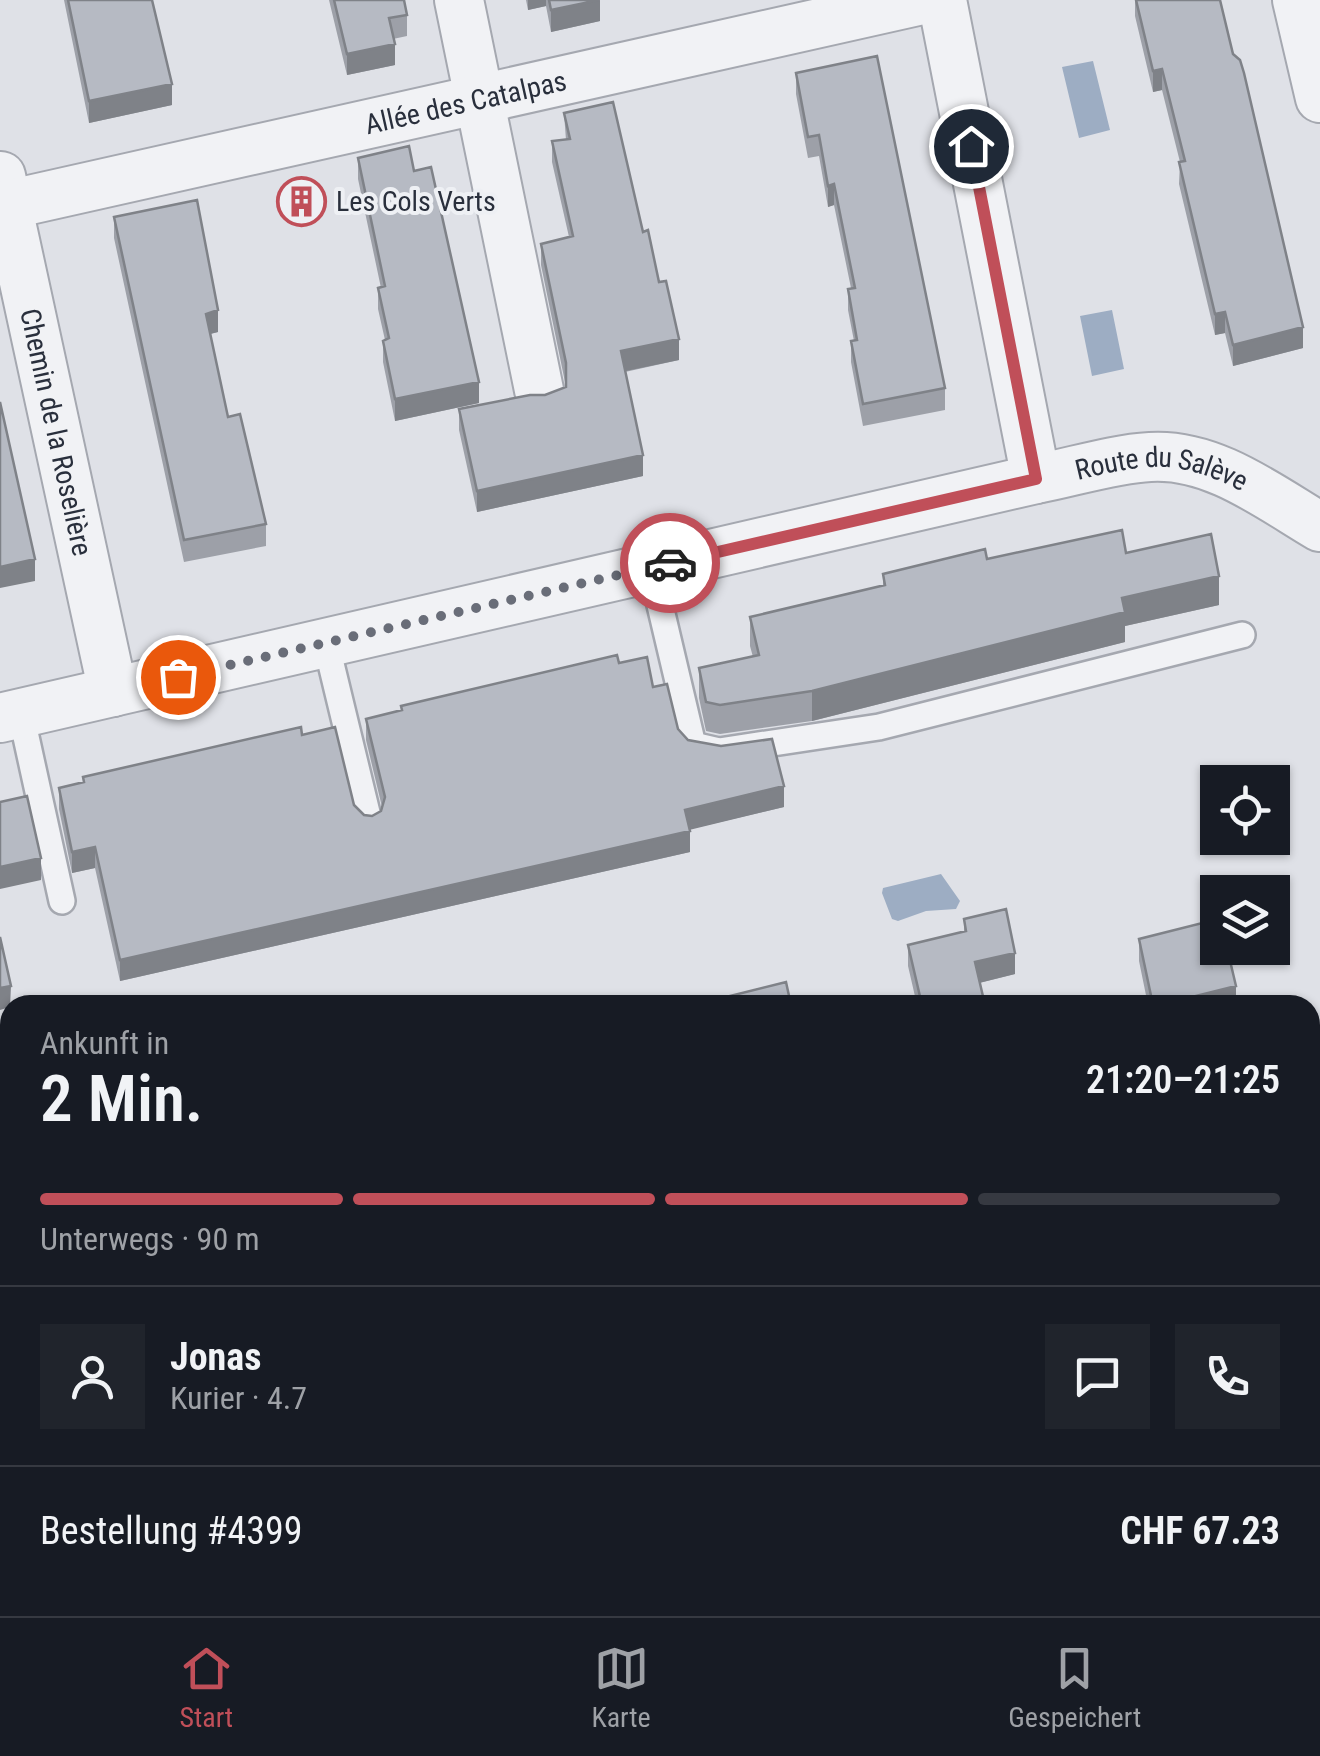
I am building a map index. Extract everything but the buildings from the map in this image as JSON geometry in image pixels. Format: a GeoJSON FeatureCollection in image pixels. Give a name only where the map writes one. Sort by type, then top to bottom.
{"type":"FeatureCollection","features":[{"type":"Feature","properties":{"kind":"street"},"geometry":{"type":"LineString","coordinates":[[458,0],[539,390]]}},
{"type":"Feature","properties":{"kind":"street","name":"Allée des Catalpas"},"geometry":{"type":"LineString","coordinates":[[4,189],[480,102],[922,0]]}},
{"type":"Feature","properties":{"kind":"street"},"geometry":{"type":"LineString","coordinates":[[942,0],[1036,479]]}},
{"type":"Feature","properties":{"kind":"street"},"geometry":{"type":"LineString","coordinates":[[1296,0],[1320,98]]}},
{"type":"Feature","properties":{"kind":"street","name":"Chemin de la Roselière"},"geometry":{"type":"LineString","coordinates":[[4,189],[113,692]]}},
{"type":"Feature","properties":{"kind":"street","name":"Route du Salève"},"geometry":{"type":"LineString","coordinates":[[10,716],[1036,479],[1151,456],[1195,461],[1228,473],[1320,527]]}},
{"type":"Feature","properties":{"kind":"lane"},"geometry":{"type":"LineString","coordinates":[[651,568],[693,744],[719,751],[878,727],[1242,635]]}},
{"type":"Feature","properties":{"kind":"lane"},"geometry":{"type":"LineString","coordinates":[[326,643],[369,821]]}},
{"type":"Feature","properties":{"kind":"lane"},"geometry":{"type":"LineString","coordinates":[[10,716],[62,901]]}},
{"type":"Feature","properties":{"kind":"water"},"geometry":{"type":"Polygon","coordinates":[[[1093,61],[1110,130],[1079,138],[1062,67],[1093,61]]]}},
{"type":"Feature","properties":{"kind":"water"},"geometry":{"type":"Polygon","coordinates":[[[1112,310],[1124,369],[1092,376],[1080,316],[1112,310]]]}},
{"type":"Feature","properties":{"kind":"water"},"geometry":{"type":"Polygon","coordinates":[[[941,874],[960,901],[956,909],[892,919],[883,888],[941,874]]]}},
{"type":"Feature","properties":{"kind":"way so far"},"geometry":{"type":"LineString","coordinates":[[178,677],[670,563]]}},
{"type":"Feature","properties":{"kind":"place","name":"Les Cols Verts"},"geometry":{"type":"Point","coordinates":[301,201]}},
{"type":"Feature","properties":{"kind":"route"},"geometry":{"type":"LineString","coordinates":[[670,563],[1036,479],[971,146]]}}]}
